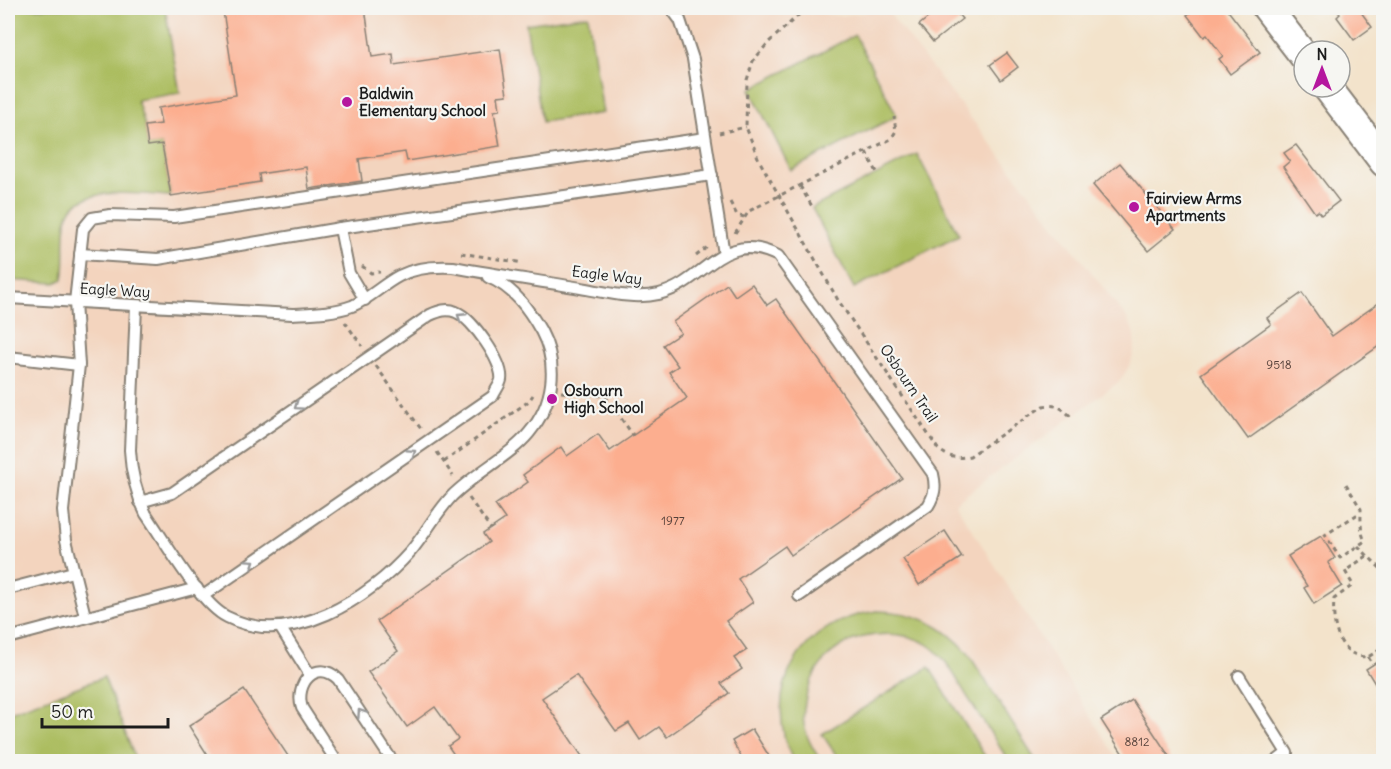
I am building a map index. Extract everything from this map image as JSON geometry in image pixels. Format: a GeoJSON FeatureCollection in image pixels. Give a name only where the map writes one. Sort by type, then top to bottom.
{"type":"FeatureCollection","features":[{"type":"Feature","properties":{"kind":"main road"},"geometry":{"type":"LineString","coordinates":[[1267,8],[1292,40]]}},
{"type":"Feature","properties":{"kind":"main road"},"geometry":{"type":"LineString","coordinates":[[1336,99],[1383,162]]}},
{"type":"Feature","properties":{"kind":"lane"},"geometry":{"type":"LineString","coordinates":[[671,8],[680,20],[688,42],[724,254]]}},
{"type":"Feature","properties":{"kind":"lane"},"geometry":{"type":"LineString","coordinates":[[85,616],[66,540],[63,511],[79,365],[75,302],[83,229],[87,222],[98,216],[174,217],[705,138]]}},
{"type":"Feature","properties":{"kind":"lane"},"geometry":{"type":"LineString","coordinates":[[80,254],[158,259],[340,228],[712,176]]}},
{"type":"Feature","properties":{"kind":"lane"},"geometry":{"type":"LineString","coordinates":[[340,228],[349,273],[365,300]]}},
{"type":"Feature","properties":{"kind":"lane","name":"Eagle Way"},"geometry":{"type":"LineString","coordinates":[[8,298],[292,314],[336,310],[365,300],[412,270],[432,266],[453,267],[624,295],[657,295],[683,283],[724,254],[750,247],[764,249],[778,256],[933,474],[936,486],[934,497],[928,506],[799,596]]}},
{"type":"Feature","properties":{"kind":"lane"},"geometry":{"type":"LineString","coordinates":[[136,306],[130,468],[140,502],[210,605],[228,618],[245,624],[280,627],[309,621],[361,595],[412,550],[442,506],[461,487],[529,434],[541,416],[549,397],[552,379],[552,361],[546,340],[512,290],[474,271]]}},
{"type":"Feature","properties":{"kind":"lane"},"geometry":{"type":"LineString","coordinates":[[8,638],[85,616],[200,592],[429,442],[493,396],[501,379],[500,364],[468,320],[455,311],[442,310],[430,315],[172,493],[140,502]]}},
{"type":"Feature","properties":{"kind":"lane"},"geometry":{"type":"LineString","coordinates":[[8,357],[79,365]]}},
{"type":"Feature","properties":{"kind":"lane"},"geometry":{"type":"LineString","coordinates":[[8,589],[73,572]]}},
{"type":"Feature","properties":{"kind":"lane"},"geometry":{"type":"LineString","coordinates":[[280,627],[310,675]]}},
{"type":"Feature","properties":{"kind":"lane"},"geometry":{"type":"LineString","coordinates":[[337,762],[299,700],[302,685],[310,675],[320,671],[327,671],[338,679],[393,762]]}},
{"type":"Feature","properties":{"kind":"lane"},"geometry":{"type":"LineString","coordinates":[[1239,676],[1290,757],[1275,762]]}},
{"type":"Feature","properties":{"kind":"path"},"geometry":{"type":"LineString","coordinates":[[778,196],[759,160],[746,128],[747,80],[753,60],[805,8]]}},
{"type":"Feature","properties":{"kind":"path"},"geometry":{"type":"LineString","coordinates":[[737,231],[749,212],[894,136],[896,130],[894,117]]}},
{"type":"Feature","properties":{"kind":"path"},"geometry":{"type":"LineString","coordinates":[[718,142],[717,133],[746,128]]}},
{"type":"Feature","properties":{"kind":"path"},"geometry":{"type":"LineString","coordinates":[[866,152],[879,174]]}},
{"type":"Feature","properties":{"kind":"path"},"geometry":{"type":"LineString","coordinates":[[800,186],[813,208]]}},
{"type":"Feature","properties":{"kind":"path"},"geometry":{"type":"LineString","coordinates":[[727,195],[737,215],[744,217]]}},
{"type":"Feature","properties":{"kind":"path","name":"Osbourn Trail"},"geometry":{"type":"LineString","coordinates":[[778,196],[838,300],[938,449],[947,456],[959,458],[970,456],[1043,406],[1054,404],[1065,410],[1071,417]]}},
{"type":"Feature","properties":{"kind":"path"},"geometry":{"type":"LineString","coordinates":[[336,310],[491,529]]}},
{"type":"Feature","properties":{"kind":"path"},"geometry":{"type":"LineString","coordinates":[[1346,484],[1359,504],[1361,512],[1360,524],[1365,541],[1340,558],[1325,535],[1361,512]]}},
{"type":"Feature","properties":{"kind":"path"},"geometry":{"type":"LineString","coordinates":[[1358,546],[1383,572]]}},
{"type":"Feature","properties":{"kind":"path"},"geometry":{"type":"LineString","coordinates":[[1367,556],[1345,571],[1353,585],[1334,599],[1334,627],[1342,644],[1356,655],[1368,657],[1383,647]]}},
{"type":"Feature","properties":{"kind":"path"},"geometry":{"type":"LineString","coordinates":[[1368,657],[1373,665]]}},
{"type":"Feature","properties":{"kind":"shaded area","name":"Osbourn High School"},"geometry":{"type":"Polygon","coordinates":[[[8,8],[788,8],[838,16],[864,13],[872,8],[885,8],[1127,318],[1133,330],[1135,346],[1131,363],[1120,381],[955,503],[1119,761],[8,761],[8,8]]]}},
{"type":"Feature","properties":{"kind":"green space"},"geometry":{"type":"Polygon","coordinates":[[[8,8],[165,8],[180,93],[137,100],[148,146],[162,144],[171,196],[129,193],[97,195],[73,207],[66,225],[63,279],[55,283],[8,280],[8,8]]]}},
{"type":"Feature","properties":{"kind":"green space"},"geometry":{"type":"Polygon","coordinates":[[[588,15],[603,113],[542,122],[526,24],[588,15]]]}},
{"type":"Feature","properties":{"kind":"green space"},"geometry":{"type":"Polygon","coordinates":[[[855,35],[897,116],[791,170],[750,89],[855,35]]]}},
{"type":"Feature","properties":{"kind":"green space"},"geometry":{"type":"Polygon","coordinates":[[[917,154],[959,235],[854,288],[812,208],[917,154]]]}},
{"type":"Feature","properties":{"kind":"green space"},"geometry":{"type":"Polygon","coordinates":[[[877,611],[903,613],[927,621],[959,643],[968,653],[1036,761],[1009,761],[940,656],[928,645],[916,639],[889,634],[863,637],[841,646],[817,670],[807,693],[803,716],[808,739],[821,761],[793,761],[784,735],[781,709],[785,685],[793,663],[807,644],[826,629],[850,617],[877,611]]]}},
{"type":"Feature","properties":{"kind":"green space"},"geometry":{"type":"Polygon","coordinates":[[[929,667],[988,761],[840,761],[822,734],[929,667]]]}},
{"type":"Feature","properties":{"kind":"green space"},"geometry":{"type":"Polygon","coordinates":[[[104,677],[136,761],[8,761],[8,713],[104,677]]]}},
{"type":"Feature","properties":{"kind":"building","name":"Baldwin Elementary School"},"geometry":{"type":"Polygon","coordinates":[[[245,8],[365,8],[372,57],[393,54],[394,65],[500,49],[507,95],[498,96],[500,110],[494,111],[500,146],[407,161],[405,152],[359,159],[362,181],[309,189],[306,167],[259,174],[260,182],[171,196],[162,144],[148,146],[145,126],[161,124],[158,108],[236,95],[223,11],[245,8]]]}},
{"type":"Feature","properties":{"kind":"building"},"geometry":{"type":"Polygon","coordinates":[[[940,8],[953,8],[962,19],[933,42],[919,25],[940,8]]]}},
{"type":"Feature","properties":{"kind":"building"},"geometry":{"type":"Polygon","coordinates":[[[1197,8],[1226,8],[1260,52],[1230,74],[1219,59],[1223,56],[1207,35],[1204,37],[1187,15],[1197,8]]]}},
{"type":"Feature","properties":{"kind":"building"},"geometry":{"type":"Polygon","coordinates":[[[1335,8],[1358,8],[1372,27],[1354,40],[1337,17],[1340,14],[1335,8]]]}},
{"type":"Feature","properties":{"kind":"building"},"geometry":{"type":"Polygon","coordinates":[[[1007,53],[1018,67],[1001,80],[990,65],[1007,53]]]}},
{"type":"Feature","properties":{"kind":"building"},"geometry":{"type":"Polygon","coordinates":[[[1296,145],[1339,201],[1321,215],[1318,211],[1315,213],[1283,167],[1290,161],[1284,153],[1296,145]]]}},
{"type":"Feature","properties":{"kind":"building","name":"Fairview Arms Apartments"},"geometry":{"type":"Polygon","coordinates":[[[1120,163],[1175,229],[1148,251],[1093,185],[1120,163]]]}},
{"type":"Feature","properties":{"kind":"building","name":"Osbourn High School"},"geometry":{"type":"Polygon","coordinates":[[[727,284],[735,296],[752,284],[767,305],[776,299],[902,478],[791,555],[785,546],[738,579],[753,602],[726,621],[747,650],[734,658],[742,669],[721,683],[729,693],[667,737],[659,727],[640,740],[629,723],[616,731],[576,675],[542,698],[586,762],[459,762],[448,746],[458,739],[435,707],[407,727],[368,672],[398,651],[377,621],[489,542],[483,534],[505,519],[495,505],[528,482],[523,475],[561,447],[567,456],[598,434],[610,451],[687,398],[669,372],[678,366],[663,345],[681,333],[673,322],[727,284]]]}},
{"type":"Feature","properties":{"kind":"building"},"geometry":{"type":"Polygon","coordinates":[[[1302,293],[1332,336],[1383,300],[1383,343],[1248,439],[1201,374],[1271,324],[1267,318],[1302,293]]]}},
{"type":"Feature","properties":{"kind":"building"},"geometry":{"type":"Polygon","coordinates":[[[945,531],[962,557],[919,585],[903,559],[945,531]]]}},
{"type":"Feature","properties":{"kind":"building"},"geometry":{"type":"Polygon","coordinates":[[[1321,536],[1335,558],[1328,563],[1342,586],[1314,604],[1304,588],[1307,586],[1288,556],[1321,536]]]}},
{"type":"Feature","properties":{"kind":"building"},"geometry":{"type":"Polygon","coordinates":[[[1383,658],[1383,697],[1366,669],[1383,658]]]}},
{"type":"Feature","properties":{"kind":"building"},"geometry":{"type":"Polygon","coordinates":[[[244,690],[292,762],[212,762],[189,726],[244,690]]]}},
{"type":"Feature","properties":{"kind":"building"},"geometry":{"type":"Polygon","coordinates":[[[1132,700],[1173,762],[1128,762],[1101,720],[1132,700]]]}},
{"type":"Feature","properties":{"kind":"building"},"geometry":{"type":"Polygon","coordinates":[[[752,729],[769,756],[760,762],[744,762],[732,741],[752,729]]]}},
{"type":"Feature","properties":{"kind":"place","name":"Baldwin Elementary School"},"geometry":{"type":"Point","coordinates":[347,102]}},
{"type":"Feature","properties":{"kind":"place","name":"Fairview Arms Apartments"},"geometry":{"type":"Point","coordinates":[1134,207]}},
{"type":"Feature","properties":{"kind":"place","name":"Osbourn High School"},"geometry":{"type":"Point","coordinates":[552,399]}}]}
